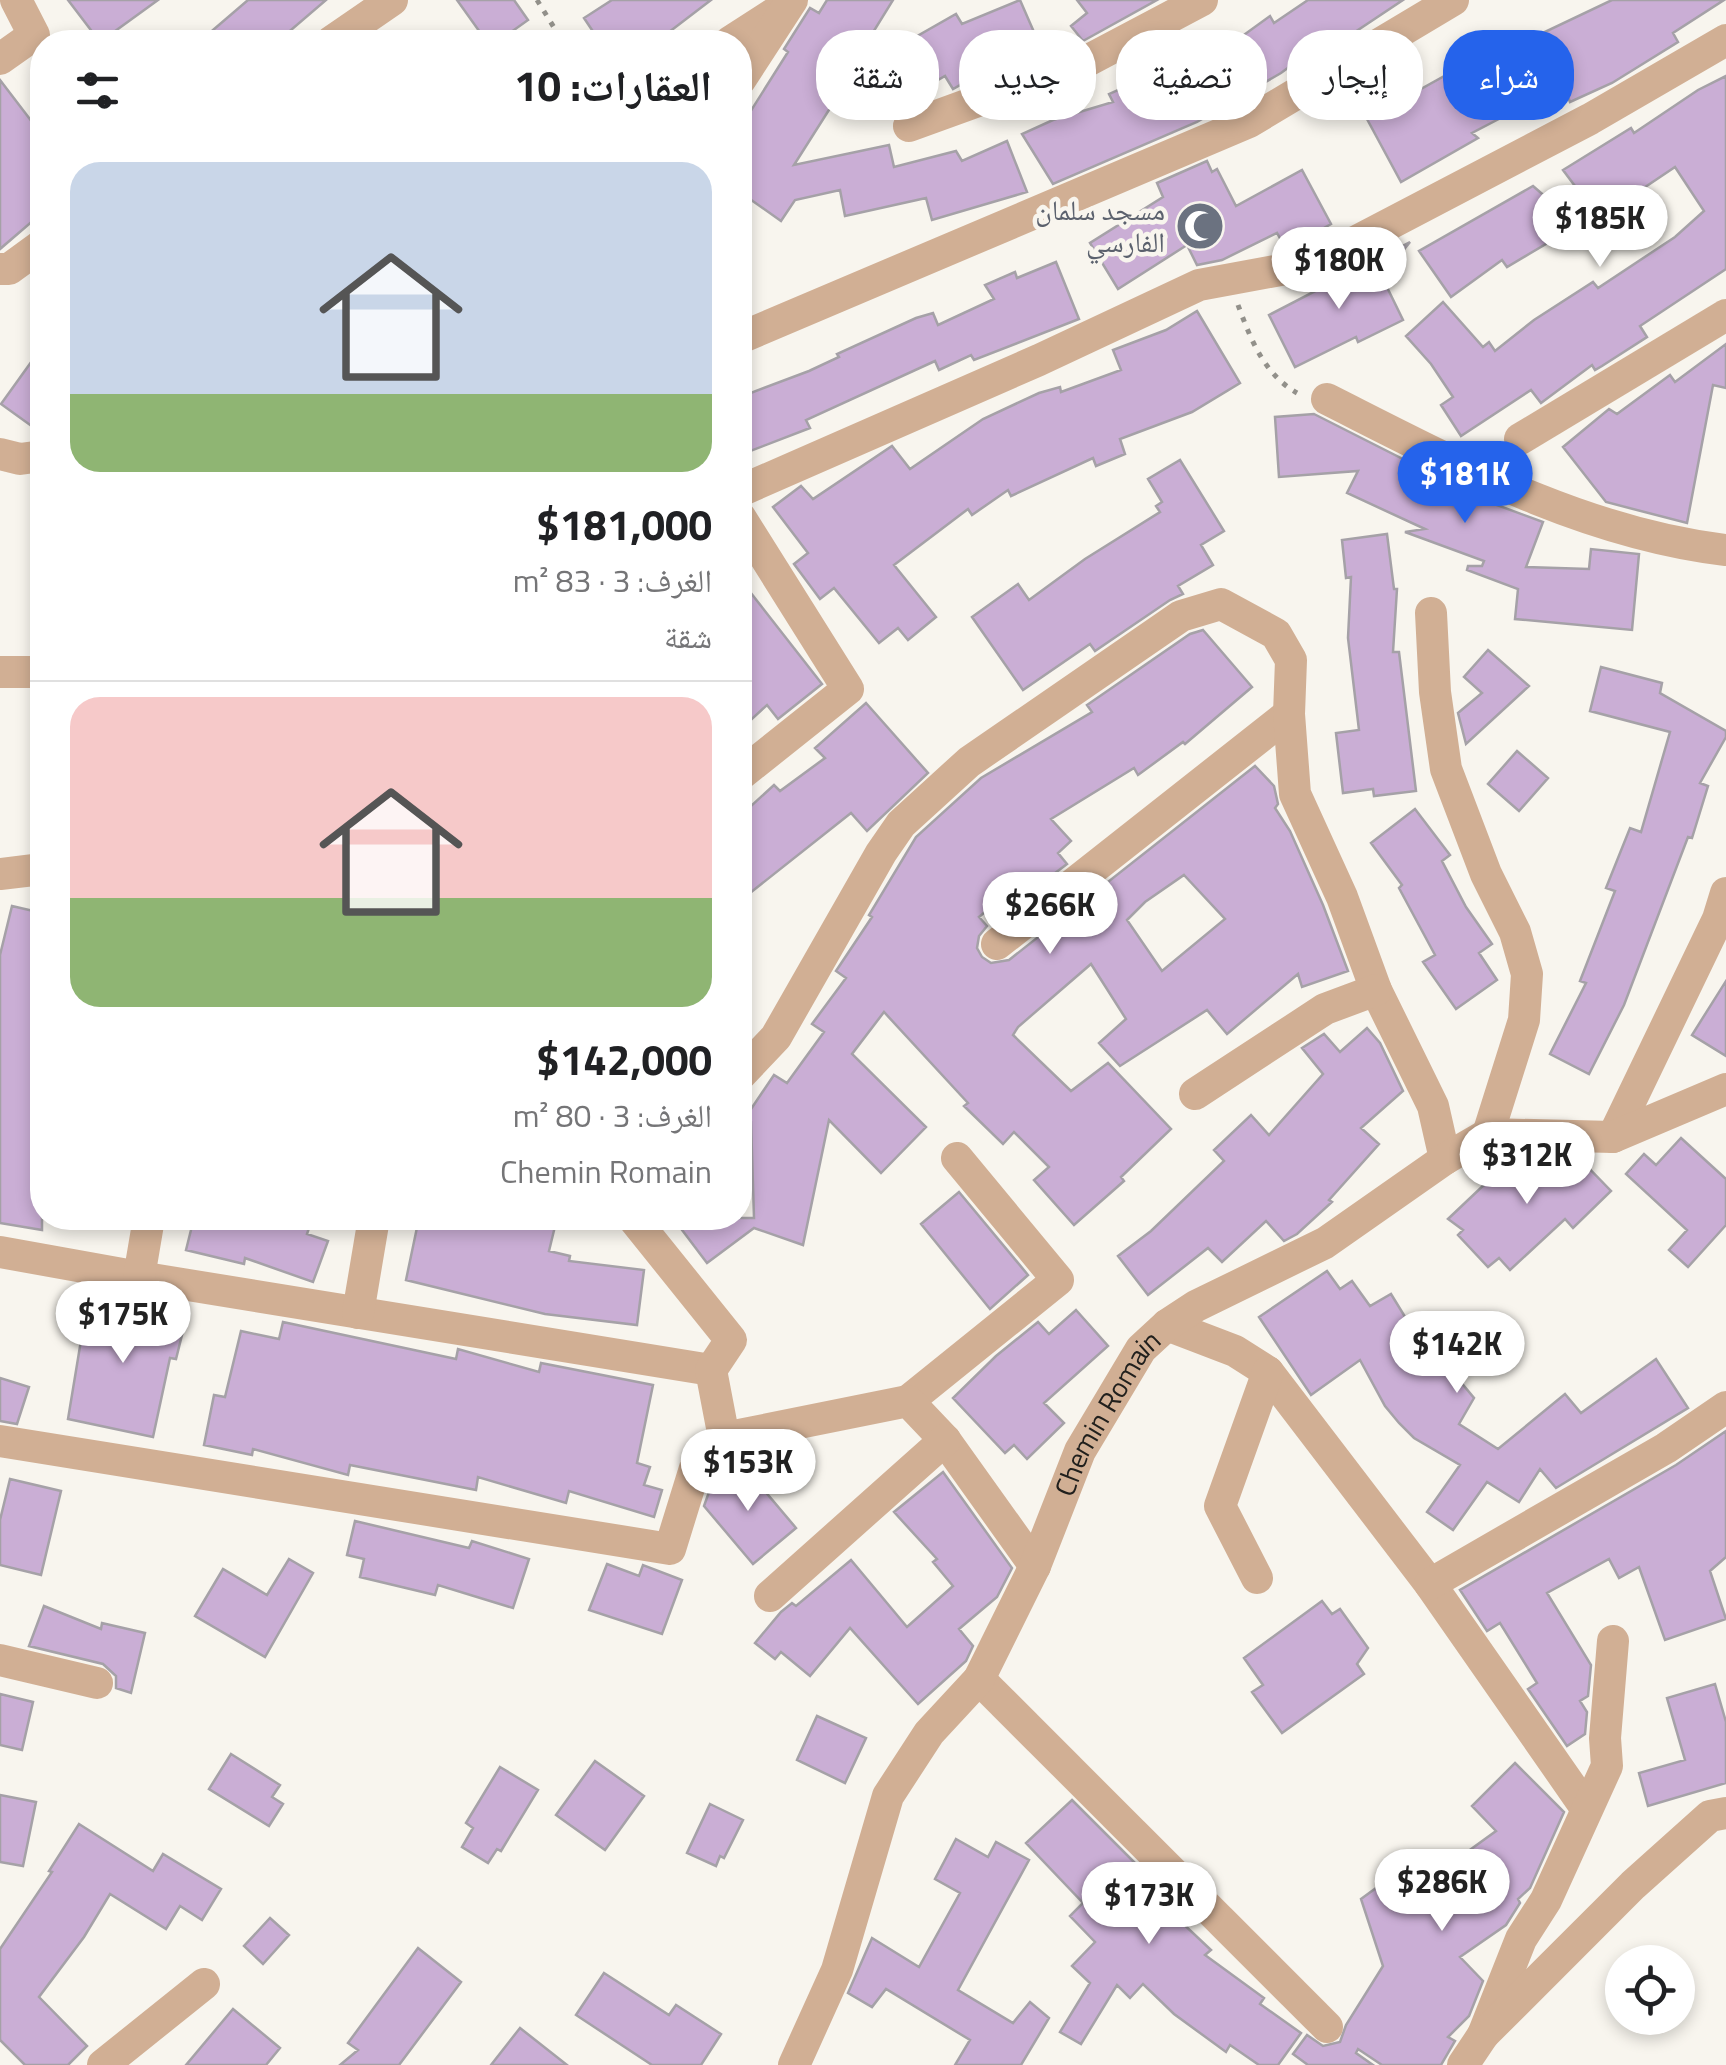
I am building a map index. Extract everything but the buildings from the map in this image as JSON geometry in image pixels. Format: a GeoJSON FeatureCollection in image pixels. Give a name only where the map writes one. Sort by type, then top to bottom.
{"type":"FeatureCollection","features":[{"type":"Feature","properties":{"kind":"street"},"geometry":{"type":"LineString","coordinates":[[16,0],[31,30]]}},
{"type":"Feature","properties":{"kind":"street"},"geometry":{"type":"LineString","coordinates":[[348,30],[392,0]]}},
{"type":"Feature","properties":{"kind":"street"},"geometry":{"type":"LineString","coordinates":[[752,333],[1249,122],[1453,0]]}},
{"type":"Feature","properties":{"kind":"street"},"geometry":{"type":"LineString","coordinates":[[748,30],[791,1]]}},
{"type":"Feature","properties":{"kind":"street"},"geometry":{"type":"LineString","coordinates":[[752,61],[791,1]]}},
{"type":"Feature","properties":{"kind":"street"},"geometry":{"type":"LineString","coordinates":[[909,126],[1084,62],[1184,5]]}},
{"type":"Feature","properties":{"kind":"street"},"geometry":{"type":"LineString","coordinates":[[0,59],[30,38]]}},
{"type":"Feature","properties":{"kind":"street"},"geometry":{"type":"LineString","coordinates":[[752,486],[1199,285],[1313,264],[1590,119],[1726,40]]}},
{"type":"Feature","properties":{"kind":"street"},"geometry":{"type":"LineString","coordinates":[[0,268],[10,270],[30,255]]}},
{"type":"Feature","properties":{"kind":"street"},"geometry":{"type":"LineString","coordinates":[[1520,439],[1726,315]]}},
{"type":"Feature","properties":{"kind":"street"},"geometry":{"type":"LineString","coordinates":[[1327,399],[1485,478],[1615,528],[1726,550]]}},
{"type":"Feature","properties":{"kind":"street"},"geometry":{"type":"LineString","coordinates":[[0,454],[30,458]]}},
{"type":"Feature","properties":{"kind":"street"},"geometry":{"type":"LineString","coordinates":[[752,536],[848,689],[752,765]]}},
{"type":"Feature","properties":{"kind":"street"},"geometry":{"type":"LineString","coordinates":[[752,1063],[776,1037],[881,852],[901,824],[969,762],[1180,616],[1222,604],[1276,634],[1291,660],[1289,714],[1295,794],[1342,897],[1376,990],[1433,1106],[1445,1159]]}},
{"type":"Feature","properties":{"kind":"street"},"geometry":{"type":"LineString","coordinates":[[1431,613],[1435,692],[1446,769],[1486,874],[1515,932],[1528,974],[1524,1020],[1488,1134],[1613,1137],[1726,1089]]}},
{"type":"Feature","properties":{"kind":"street"},"geometry":{"type":"LineString","coordinates":[[0,672],[30,672]]}},
{"type":"Feature","properties":{"kind":"street"},"geometry":{"type":"LineString","coordinates":[[997,944],[1289,714]]}},
{"type":"Feature","properties":{"kind":"street"},"geometry":{"type":"LineString","coordinates":[[0,874],[30,870]]}},
{"type":"Feature","properties":{"kind":"street"},"geometry":{"type":"LineString","coordinates":[[1613,1137],[1723,908]]}},
{"type":"Feature","properties":{"kind":"street"},"geometry":{"type":"LineString","coordinates":[[1195,1094],[1325,1009],[1376,990]]}},
{"type":"Feature","properties":{"kind":"street","name":"Chemin Romain"},"geometry":{"type":"LineString","coordinates":[[794,2065],[837,1970],[888,1796],[929,1733],[979,1679],[1036,1566],[1080,1451],[1140,1349],[1196,1306],[1325,1244],[1445,1159],[1488,1134]]}},
{"type":"Feature","properties":{"kind":"street"},"geometry":{"type":"LineString","coordinates":[[0,1441],[670,1548],[696,1465],[724,1438],[908,1402],[1058,1280],[958,1158]]}},
{"type":"Feature","properties":{"kind":"street"},"geometry":{"type":"LineString","coordinates":[[140,1277],[147,1230]]}},
{"type":"Feature","properties":{"kind":"street"},"geometry":{"type":"LineString","coordinates":[[358,1313],[372,1230]]}},
{"type":"Feature","properties":{"kind":"street"},"geometry":{"type":"LineString","coordinates":[[643,1230],[731,1340],[711,1370],[724,1438]]}},
{"type":"Feature","properties":{"kind":"street"},"geometry":{"type":"LineString","coordinates":[[0,1252],[711,1370]]}},
{"type":"Feature","properties":{"kind":"street"},"geometry":{"type":"LineString","coordinates":[[1167,1325],[1235,1352],[1268,1372],[1430,1584],[1586,1808]]}},
{"type":"Feature","properties":{"kind":"street"},"geometry":{"type":"LineString","coordinates":[[1257,1578],[1220,1506],[1268,1372]]}},
{"type":"Feature","properties":{"kind":"street"},"geometry":{"type":"LineString","coordinates":[[908,1402],[945,1440],[1036,1566]]}},
{"type":"Feature","properties":{"kind":"street"},"geometry":{"type":"LineString","coordinates":[[1430,1584],[1666,1448],[1726,1407]]}},
{"type":"Feature","properties":{"kind":"street"},"geometry":{"type":"LineString","coordinates":[[770,1596],[945,1440]]}},
{"type":"Feature","properties":{"kind":"street"},"geometry":{"type":"LineString","coordinates":[[1483,2035],[1521,1939],[1546,1900],[1607,1766],[1605,1738],[1613,1641]]}},
{"type":"Feature","properties":{"kind":"street"},"geometry":{"type":"LineString","coordinates":[[0,1660],[98,1683]]}},
{"type":"Feature","properties":{"kind":"street"},"geometry":{"type":"LineString","coordinates":[[979,1679],[1327,2027]]}},
{"type":"Feature","properties":{"kind":"street"},"geometry":{"type":"LineString","coordinates":[[1463,2065],[1483,2035],[1633,1885],[1710,1816],[1726,1813]]}},
{"type":"Feature","properties":{"kind":"street"},"geometry":{"type":"LineString","coordinates":[[103,2065],[204,1984]]}},
{"type":"Feature","properties":{"kind":"path"},"geometry":{"type":"LineString","coordinates":[[537,0],[556,30]]}},
{"type":"Feature","properties":{"kind":"path"},"geometry":{"type":"LineString","coordinates":[[1229,279],[1251,341],[1273,376],[1295,392],[1327,399]]}},
{"type":"Feature","properties":{"kind":"place","name":"مسجد سلمان الفارسي"},"geometry":{"type":"Point","coordinates":[1200,226]}}]}
